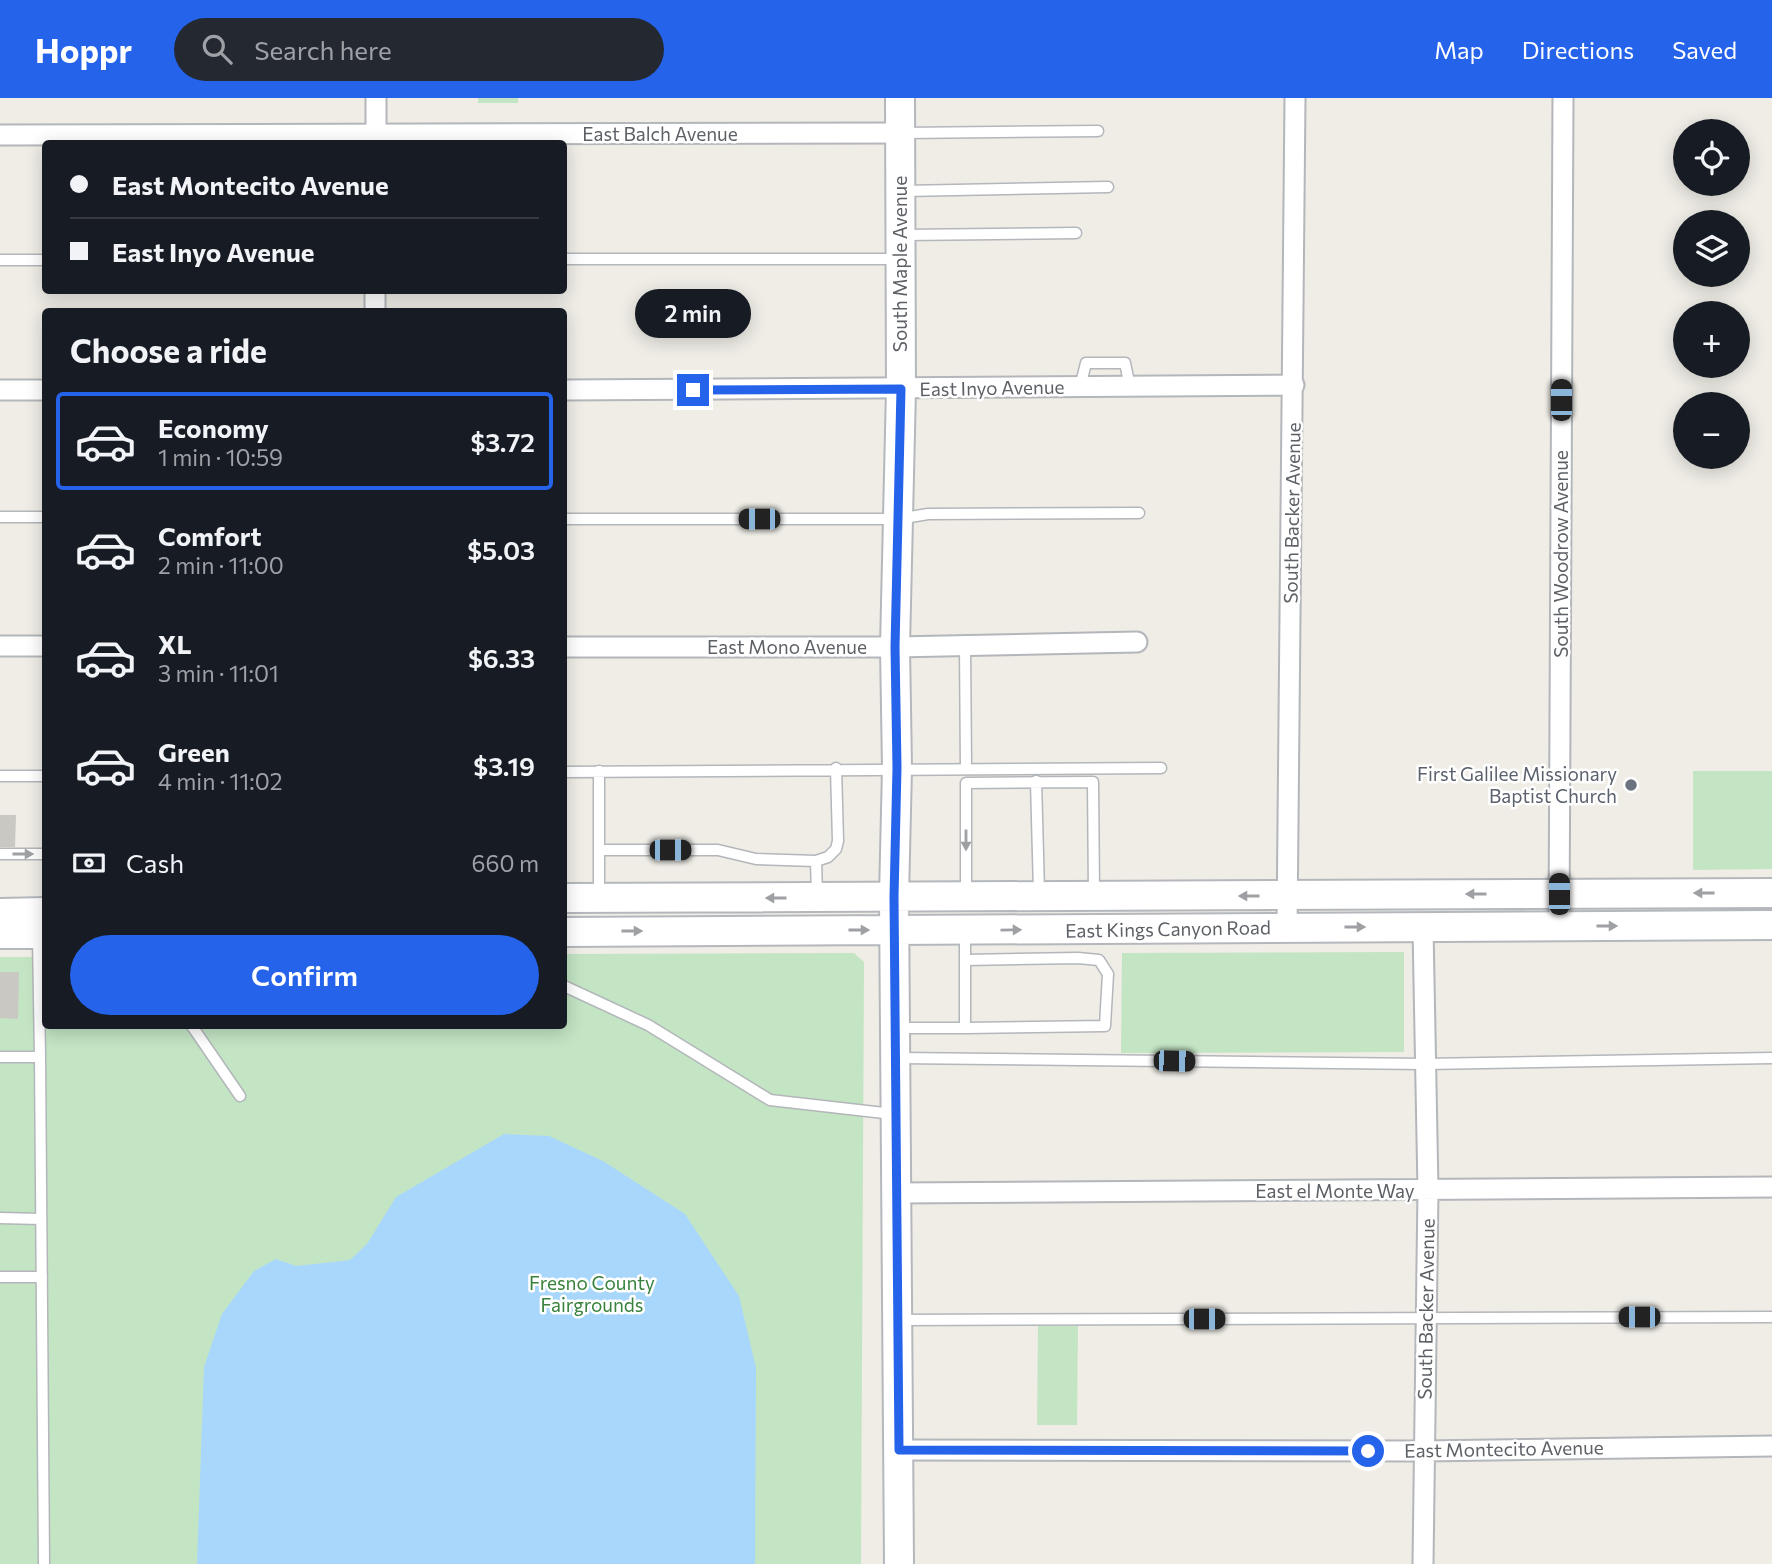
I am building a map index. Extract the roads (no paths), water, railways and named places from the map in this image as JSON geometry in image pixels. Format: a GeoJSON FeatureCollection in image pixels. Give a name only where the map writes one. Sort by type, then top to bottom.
{"type":"FeatureCollection","features":[{"type":"Feature","properties":{"kind":"main road","name":"South Maple Avenue"},"geometry":{"type":"LineString","coordinates":[[899,1564],[894,897],[897,768],[895,647],[901,389],[900,98]]}},
{"type":"Feature","properties":{"kind":"main road","name":"East Kings Canyon Road"},"geometry":{"type":"LineString","coordinates":[[567,898],[1772,893]]}},
{"type":"Feature","properties":{"kind":"main road"},"geometry":{"type":"LineString","coordinates":[[0,901],[42,901]]}},
{"type":"Feature","properties":{"kind":"main road"},"geometry":{"type":"LineString","coordinates":[[0,913],[42,927]]}},
{"type":"Feature","properties":{"kind":"main road","name":"East Kings Canyon Road"},"geometry":{"type":"LineString","coordinates":[[567,932],[1772,925]]}},
{"type":"Feature","properties":{"kind":"main road"},"geometry":{"type":"LineString","coordinates":[[0,934],[42,927]]}},
{"type":"Feature","properties":{"kind":"street"},"geometry":{"type":"LineString","coordinates":[[376,98],[376,139]]}},
{"type":"Feature","properties":{"kind":"street","name":"South Backer Avenue"},"geometry":{"type":"LineString","coordinates":[[1287,927],[1295,98]]}},
{"type":"Feature","properties":{"kind":"street","name":"South Woodrow Avenue"},"geometry":{"type":"LineString","coordinates":[[1559,926],[1563,98]]}},
{"type":"Feature","properties":{"kind":"street","name":"East Balch Avenue"},"geometry":{"type":"LineString","coordinates":[[0,135],[376,139],[899,133]]}},
{"type":"Feature","properties":{"kind":"street","name":"East Inyo Avenue"},"geometry":{"type":"LineString","coordinates":[[567,390],[1294,385]]}},
{"type":"Feature","properties":{"kind":"street"},"geometry":{"type":"LineString","coordinates":[[0,390],[42,390]]}},
{"type":"Feature","properties":{"kind":"street","name":"East Mono Avenue"},"geometry":{"type":"LineString","coordinates":[[567,647],[895,647],[1137,642]]}},
{"type":"Feature","properties":{"kind":"street"},"geometry":{"type":"LineString","coordinates":[[0,646],[42,646]]}},
{"type":"Feature","properties":{"kind":"street","name":"South Backer Avenue"},"geometry":{"type":"LineString","coordinates":[[1423,928],[1427,1191],[1423,1564]]}},
{"type":"Feature","properties":{"kind":"street","name":"East el Monte Way"},"geometry":{"type":"LineString","coordinates":[[897,1193],[1772,1187]]}},
{"type":"Feature","properties":{"kind":"street","name":"East Montecito Avenue"},"geometry":{"type":"LineString","coordinates":[[899,1450],[1423,1451],[1772,1446]]}},
{"type":"Feature","properties":{"kind":"lane"},"geometry":{"type":"LineString","coordinates":[[899,133],[1098,131]]}},
{"type":"Feature","properties":{"kind":"lane"},"geometry":{"type":"LineString","coordinates":[[900,191],[1108,187]]}},
{"type":"Feature","properties":{"kind":"lane"},"geometry":{"type":"LineString","coordinates":[[567,259],[900,247],[1076,233]]}},
{"type":"Feature","properties":{"kind":"lane"},"geometry":{"type":"LineString","coordinates":[[0,260],[42,260]]}},
{"type":"Feature","properties":{"kind":"lane"},"geometry":{"type":"LineString","coordinates":[[567,519],[898,519],[928,514],[1139,513]]}},
{"type":"Feature","properties":{"kind":"lane"},"geometry":{"type":"LineString","coordinates":[[0,517],[42,517]]}},
{"type":"Feature","properties":{"kind":"lane"},"geometry":{"type":"LineString","coordinates":[[965,646],[966,768]]}},
{"type":"Feature","properties":{"kind":"lane"},"geometry":{"type":"LineString","coordinates":[[567,772],[836,768],[1161,768]]}},
{"type":"Feature","properties":{"kind":"lane"},"geometry":{"type":"LineString","coordinates":[[598,850],[718,850],[755,859],[816,860],[828,857],[836,849],[838,841],[836,768]]}},
{"type":"Feature","properties":{"kind":"lane"},"geometry":{"type":"LineString","coordinates":[[598,771],[599,898]]}},
{"type":"Feature","properties":{"kind":"lane"},"geometry":{"type":"LineString","coordinates":[[0,776],[42,776]]}},
{"type":"Feature","properties":{"kind":"lane"},"geometry":{"type":"LineString","coordinates":[[1036,781],[1039,896]]}},
{"type":"Feature","properties":{"kind":"lane"},"geometry":{"type":"LineString","coordinates":[[966,897],[966,782],[1036,781],[1093,782],[1094,896]]}},
{"type":"Feature","properties":{"kind":"lane"},"geometry":{"type":"LineString","coordinates":[[0,854],[42,854]]}},
{"type":"Feature","properties":{"kind":"lane"},"geometry":{"type":"LineString","coordinates":[[816,860],[817,898]]}},
{"type":"Feature","properties":{"kind":"lane"},"geometry":{"type":"LineString","coordinates":[[965,931],[965,1028]]}},
{"type":"Feature","properties":{"kind":"lane"},"geometry":{"type":"LineString","coordinates":[[894,1028],[1105,1026],[1108,974],[1099,960],[965,960]]}},
{"type":"Feature","properties":{"kind":"lane"},"geometry":{"type":"LineString","coordinates":[[42,970],[40,1057],[44,1564]]}},
{"type":"Feature","properties":{"kind":"lane"},"geometry":{"type":"LineString","coordinates":[[567,987],[648,1025],[770,1100],[896,1115]]}},
{"type":"Feature","properties":{"kind":"lane"},"geometry":{"type":"LineString","coordinates":[[194,1029],[240,1096]]}},
{"type":"Feature","properties":{"kind":"lane"},"geometry":{"type":"LineString","coordinates":[[0,1057],[40,1057]]}},
{"type":"Feature","properties":{"kind":"lane"},"geometry":{"type":"LineString","coordinates":[[895,1058],[1425,1064],[1772,1058]]}},
{"type":"Feature","properties":{"kind":"lane"},"geometry":{"type":"LineString","coordinates":[[0,1218],[41,1219]]}},
{"type":"Feature","properties":{"kind":"lane"},"geometry":{"type":"LineString","coordinates":[[0,1277],[42,1277]]}},
{"type":"Feature","properties":{"kind":"lane"},"geometry":{"type":"LineString","coordinates":[[898,1320],[1772,1317]]}},
{"type":"Feature","properties":{"kind":"water"},"geometry":{"type":"Polygon","coordinates":[[[504,1134],[549,1136],[603,1161],[685,1214],[739,1296],[756,1368],[755,1564],[197,1564],[204,1367],[222,1314],[254,1271],[276,1259],[296,1266],[350,1260],[367,1244],[396,1197],[504,1134]]]}},
{"type":"Feature","properties":{"kind":"place","name":"First Galilee Missionary Baptist Church"},"geometry":{"type":"Point","coordinates":[1631,785]}},
{"type":"Feature","properties":{"kind":"park label","name":"Fresno County Fairgrounds"},"geometry":{"type":"Point","coordinates":[592,1294]}}]}
